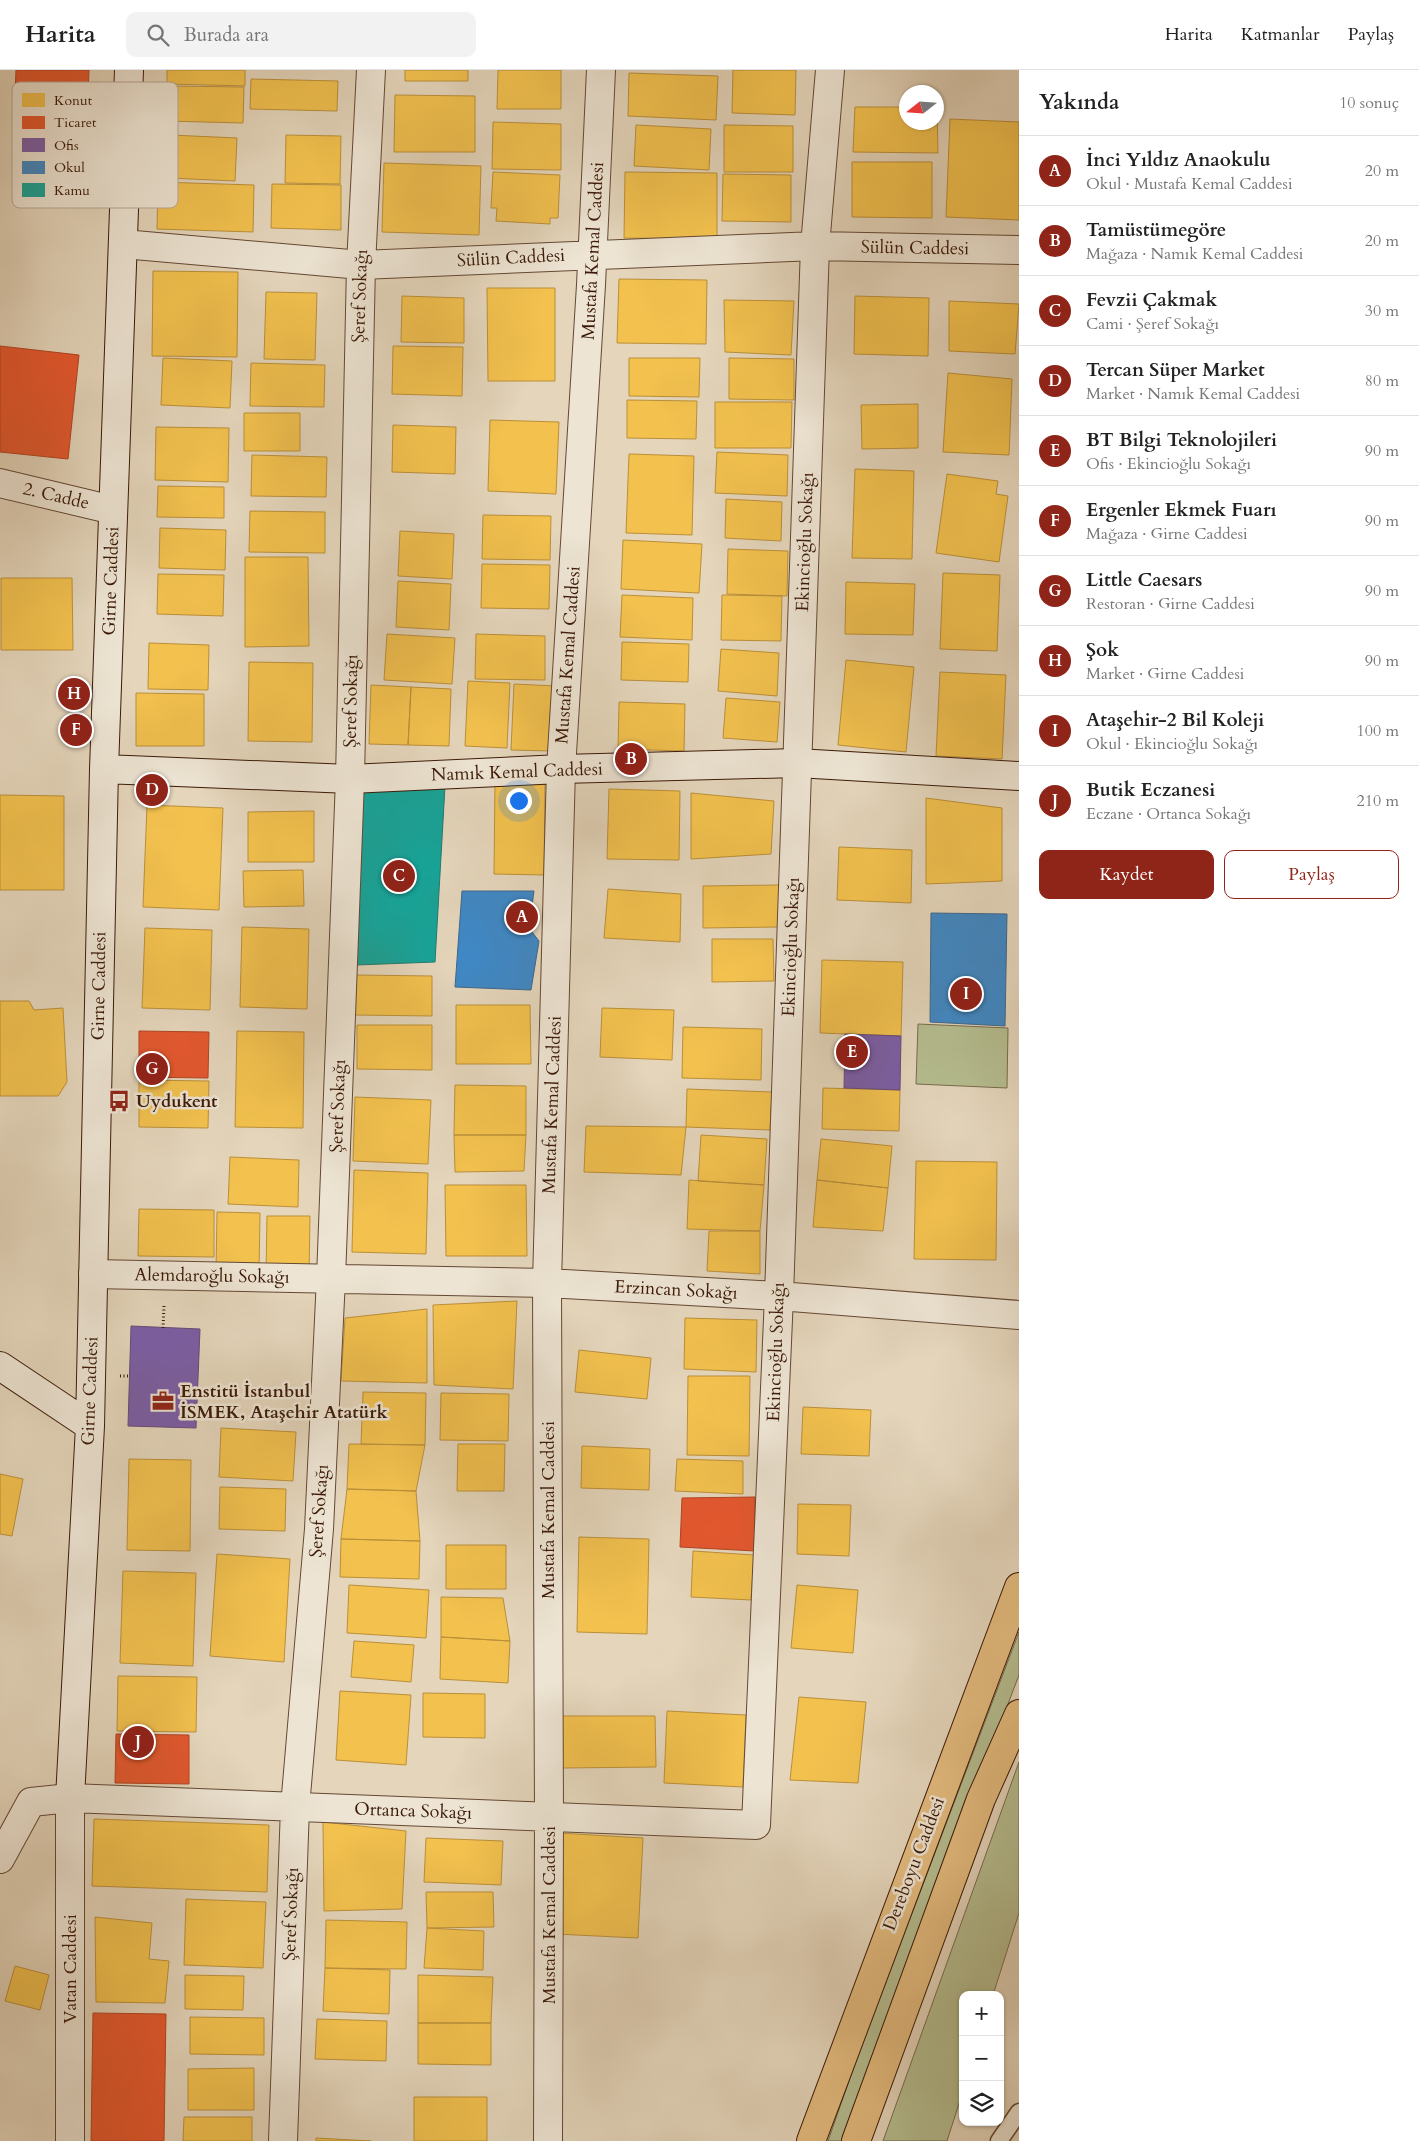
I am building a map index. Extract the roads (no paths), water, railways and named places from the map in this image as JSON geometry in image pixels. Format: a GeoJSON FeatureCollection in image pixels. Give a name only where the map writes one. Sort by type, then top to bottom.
{"type":"FeatureCollection","features":[{"type":"Feature","properties":{"kind":"main road","name":"Dereboyu Caddesi"},"geometry":{"type":"LineString","coordinates":[[811,2141],[1019,1587]]}},
{"type":"Feature","properties":{"kind":"main road"},"geometry":{"type":"LineString","coordinates":[[856,2141],[981,1799],[1019,1714]]}},
{"type":"Feature","properties":{"kind":"street","name":"Şeref Sokağı"},"geometry":{"type":"LineString","coordinates":[[283,2141],[295,1807],[319,1529],[332,1278],[350,779],[361,265],[371,70]]}},
{"type":"Feature","properties":{"kind":"street","name":"Mustafa Kemal Caddesi"},"geometry":{"type":"LineString","coordinates":[[548,2141],[547,1283],[561,769],[593,254],[601,70]]}},
{"type":"Feature","properties":{"kind":"street","name":"Ekincioğlu Sokağı"},"geometry":{"type":"LineString","coordinates":[[756,1825],[779,1296],[814,246],[830,70]]}},
{"type":"Feature","properties":{"kind":"street","name":"Girne Caddesi"},"geometry":{"type":"LineString","coordinates":[[70,1798],[90,1426],[104,769],[124,208]]}},
{"type":"Feature","properties":{"kind":"street","name":"Sülün Caddesi"},"geometry":{"type":"LineString","coordinates":[[123,244],[361,265],[814,246],[1019,250]]}},
{"type":"Feature","properties":{"kind":"street","name":"2. Cadde"},"geometry":{"type":"LineString","coordinates":[[0,483],[113,510]]}},
{"type":"Feature","properties":{"kind":"street","name":"Namık Kemal Caddesi"},"geometry":{"type":"LineString","coordinates":[[104,769],[350,779],[561,769],[797,763],[1019,776]]}},
{"type":"Feature","properties":{"kind":"street","name":"Alemdaroğlu Sokağı"},"geometry":{"type":"LineString","coordinates":[[93,1274],[332,1278]]}},
{"type":"Feature","properties":{"kind":"street","name":"Erzincan Sokağı"},"geometry":{"type":"LineString","coordinates":[[332,1278],[547,1283],[779,1296],[1019,1316]]}},
{"type":"Feature","properties":{"kind":"street"},"geometry":{"type":"LineString","coordinates":[[0,1366],[90,1426]]}},
{"type":"Feature","properties":{"kind":"street"},"geometry":{"type":"LineString","coordinates":[[0,1859],[31,1802],[70,1798]]}},
{"type":"Feature","properties":{"kind":"street","name":"Ortanca Sokağı"},"geometry":{"type":"LineString","coordinates":[[70,1798],[756,1825]]}},
{"type":"Feature","properties":{"kind":"street","name":"Vatan Caddesi"},"geometry":{"type":"LineString","coordinates":[[70,1798],[70,2141]]}},
{"type":"Feature","properties":{"kind":"lane"},"geometry":{"type":"LineString","coordinates":[[999,2141],[1019,2112]]}},
{"type":"Feature","properties":{"kind":"place","name":"Şok"},"geometry":{"type":"Point","coordinates":[74,694]}},
{"type":"Feature","properties":{"kind":"place","name":"Ergenler Ekmek Fuarı"},"geometry":{"type":"Point","coordinates":[76,730]}},
{"type":"Feature","properties":{"kind":"place","name":"Tamüstümegöre"},"geometry":{"type":"Point","coordinates":[631,759]}},
{"type":"Feature","properties":{"kind":"place","name":"Tercan Süper Market"},"geometry":{"type":"Point","coordinates":[152,790]}},
{"type":"Feature","properties":{"kind":"place","name":"Fevzii Çakmak"},"geometry":{"type":"Point","coordinates":[399,876]}},
{"type":"Feature","properties":{"kind":"place","name":"İnci Yıldız Anaokulu"},"geometry":{"type":"Point","coordinates":[522,917]}},
{"type":"Feature","properties":{"kind":"place","name":"Ataşehir-2 Bil Koleji"},"geometry":{"type":"Point","coordinates":[966,994]}},
{"type":"Feature","properties":{"kind":"place","name":"BT Bilgi Teknolojileri"},"geometry":{"type":"Point","coordinates":[852,1052]}},
{"type":"Feature","properties":{"kind":"place","name":"Little Caesars"},"geometry":{"type":"Point","coordinates":[152,1069]}},
{"type":"Feature","properties":{"kind":"place","name":"Uydukent"},"geometry":{"type":"Point","coordinates":[119,1101]}},
{"type":"Feature","properties":{"kind":"place","name":"Enstitü İstanbul İSMEK, Ataşehir Atatürk"},"geometry":{"type":"Point","coordinates":[163,1401]}},
{"type":"Feature","properties":{"kind":"place","name":"Butik Eczanesi"},"geometry":{"type":"Point","coordinates":[138,1742]}}]}
